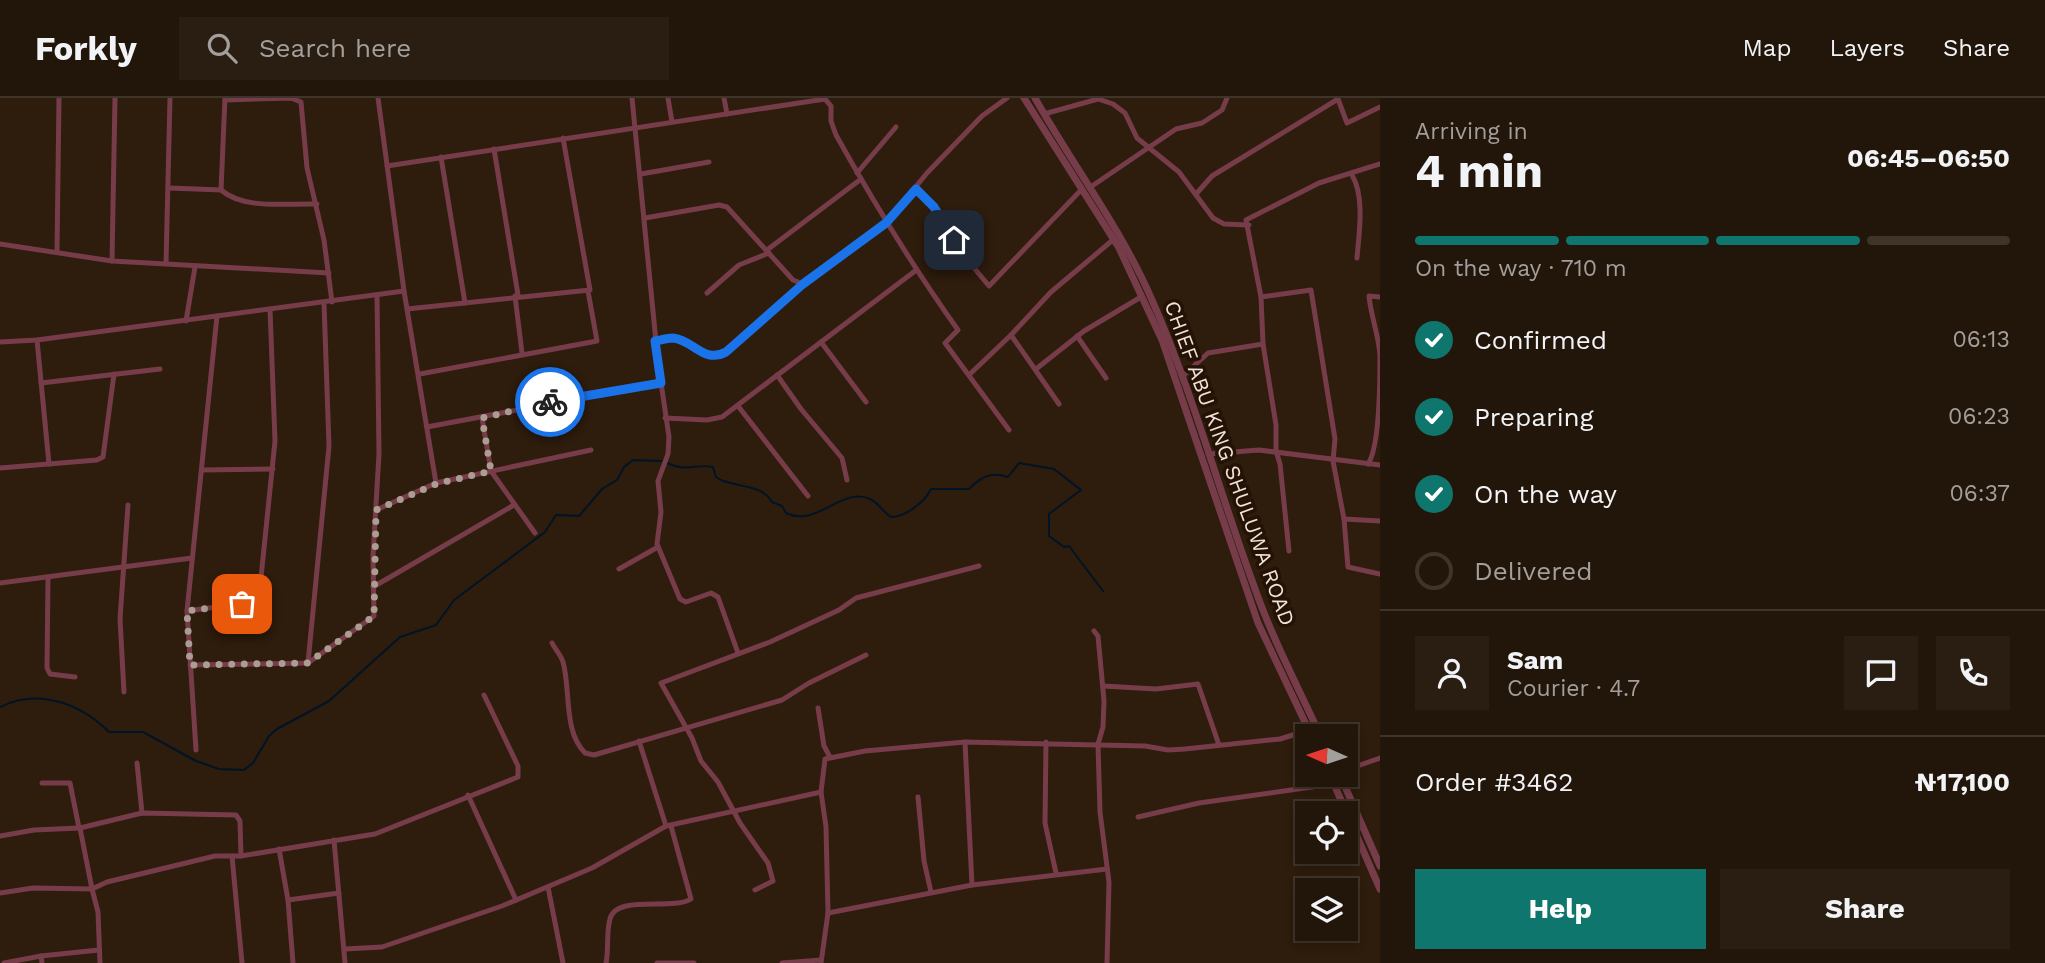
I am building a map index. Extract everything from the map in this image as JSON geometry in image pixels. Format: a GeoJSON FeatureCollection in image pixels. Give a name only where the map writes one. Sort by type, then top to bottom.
{"type":"FeatureCollection","features":[{"type":"Feature","properties":{"kind":"street"},"geometry":{"type":"LineString","coordinates":[[57,252],[59,98]]}},
{"type":"Feature","properties":{"kind":"street"},"geometry":{"type":"LineString","coordinates":[[112,261],[115,98]]}},
{"type":"Feature","properties":{"kind":"street"},"geometry":{"type":"LineString","coordinates":[[166,264],[170,98]]}},
{"type":"Feature","properties":{"kind":"street"},"geometry":{"type":"LineString","coordinates":[[378,98],[404,291],[420,373],[436,484]]}},
{"type":"Feature","properties":{"kind":"street"},"geometry":{"type":"LineString","coordinates":[[632,98],[655,341],[669,444],[658,481],[661,512],[658,547],[680,599],[686,602],[711,593],[718,597],[738,653]]}},
{"type":"Feature","properties":{"kind":"street"},"geometry":{"type":"LineString","coordinates":[[668,98],[672,122]]}},
{"type":"Feature","properties":{"kind":"street"},"geometry":{"type":"LineString","coordinates":[[724,98],[727,114]]}},
{"type":"Feature","properties":{"kind":"street"},"geometry":{"type":"LineString","coordinates":[[655,341],[677,339],[701,353],[718,356],[803,284],[886,223],[982,116],[1007,98]]}},
{"type":"Feature","properties":{"kind":"street"},"geometry":{"type":"LineString","coordinates":[[1024,98],[1114,239],[1162,340],[1195,427],[1258,623],[1306,724]]}},
{"type":"Feature","properties":{"kind":"street","name":"CHIEF ABU KING SHULUWA ROAD"},"geometry":{"type":"LineString","coordinates":[[1035,98],[1092,186],[1130,253],[1184,375],[1195,427],[1209,454],[1270,629],[1315,724]]}},
{"type":"Feature","properties":{"kind":"street"},"geometry":{"type":"LineString","coordinates":[[1092,186],[1176,130],[1202,123],[1222,110],[1227,98]]}},
{"type":"Feature","properties":{"kind":"street"},"geometry":{"type":"LineString","coordinates":[[221,190],[225,99],[300,101],[307,168],[317,204],[332,302]]}},
{"type":"Feature","properties":{"kind":"street"},"geometry":{"type":"LineString","coordinates":[[387,166],[825,99],[831,106],[833,128],[886,223],[915,271],[958,330],[945,344],[970,374],[978,391],[1009,430]]}},
{"type":"Feature","properties":{"kind":"street"},"geometry":{"type":"LineString","coordinates":[[1044,114],[1105,99],[1125,113],[1133,134],[1179,172],[1220,223],[1245,223],[1319,183],[1352,175],[1380,164]]}},
{"type":"Feature","properties":{"kind":"street"},"geometry":{"type":"LineString","coordinates":[[1196,193],[1212,176],[1338,99],[1347,123],[1380,107]]}},
{"type":"Feature","properties":{"kind":"street"},"geometry":{"type":"LineString","coordinates":[[858,173],[896,127]]}},
{"type":"Feature","properties":{"kind":"street"},"geometry":{"type":"LineString","coordinates":[[420,373],[597,341],[588,291],[590,286],[563,138]]}},
{"type":"Feature","properties":{"kind":"street"},"geometry":{"type":"LineString","coordinates":[[494,149],[522,353]]}},
{"type":"Feature","properties":{"kind":"street"},"geometry":{"type":"LineString","coordinates":[[442,157],[465,303]]}},
{"type":"Feature","properties":{"kind":"street"},"geometry":{"type":"LineString","coordinates":[[641,174],[709,162]]}},
{"type":"Feature","properties":{"kind":"street"},"geometry":{"type":"LineString","coordinates":[[1352,175],[1357,187],[1359,216],[1356,258]]}},
{"type":"Feature","properties":{"kind":"street"},"geometry":{"type":"LineString","coordinates":[[707,293],[739,265],[768,251],[861,179]]}},
{"type":"Feature","properties":{"kind":"street"},"geometry":{"type":"LineString","coordinates":[[169,188],[221,190],[232,200],[317,204]]}},
{"type":"Feature","properties":{"kind":"street"},"geometry":{"type":"LineString","coordinates":[[916,189],[934,207],[961,251],[989,286],[1082,190]]}},
{"type":"Feature","properties":{"kind":"street"},"geometry":{"type":"LineString","coordinates":[[645,218],[726,207],[793,280],[803,284]]}},
{"type":"Feature","properties":{"kind":"street"},"geometry":{"type":"LineString","coordinates":[[1245,223],[1261,297],[1263,344],[1276,425],[1276,451],[1280,464],[1289,551]]}},
{"type":"Feature","properties":{"kind":"street"},"geometry":{"type":"LineString","coordinates":[[970,374],[1052,292],[1114,239]]}},
{"type":"Feature","properties":{"kind":"street"},"geometry":{"type":"LineString","coordinates":[[0,244],[112,261],[329,273]]}},
{"type":"Feature","properties":{"kind":"street"},"geometry":{"type":"LineString","coordinates":[[186,321],[195,267]]}},
{"type":"Feature","properties":{"kind":"street"},"geometry":{"type":"LineString","coordinates":[[665,418],[714,420],[738,406],[915,271]]}},
{"type":"Feature","properties":{"kind":"street"},"geometry":{"type":"LineString","coordinates":[[790,295],[793,280]]}},
{"type":"Feature","properties":{"kind":"street"},"geometry":{"type":"LineString","coordinates":[[1261,297],[1311,290],[1335,439],[1333,461],[1344,519],[1348,567],[1380,574]]}},
{"type":"Feature","properties":{"kind":"street"},"geometry":{"type":"LineString","coordinates":[[0,342],[37,340],[404,291]]}},
{"type":"Feature","properties":{"kind":"street"},"geometry":{"type":"LineString","coordinates":[[407,309],[516,296],[588,291]]}},
{"type":"Feature","properties":{"kind":"street"},"geometry":{"type":"LineString","coordinates":[[190,665],[308,663],[372,618],[375,608],[373,587],[379,454],[377,295]]}},
{"type":"Feature","properties":{"kind":"street"},"geometry":{"type":"LineString","coordinates":[[1368,464],[1374,457],[1379,435],[1380,357],[1369,296],[1380,297]]}},
{"type":"Feature","properties":{"kind":"street"},"geometry":{"type":"LineString","coordinates":[[1036,369],[1077,336],[1142,297]]}},
{"type":"Feature","properties":{"kind":"street"},"geometry":{"type":"LineString","coordinates":[[308,663],[329,446],[324,303]]}},
{"type":"Feature","properties":{"kind":"street"},"geometry":{"type":"LineString","coordinates":[[187,611],[258,599],[273,468],[275,409],[270,309]]}},
{"type":"Feature","properties":{"kind":"street"},"geometry":{"type":"LineString","coordinates":[[196,750],[187,611],[217,316]]}},
{"type":"Feature","properties":{"kind":"street"},"geometry":{"type":"LineString","coordinates":[[1011,335],[1059,404]]}},
{"type":"Feature","properties":{"kind":"street"},"geometry":{"type":"LineString","coordinates":[[1077,336],[1106,378]]}},
{"type":"Feature","properties":{"kind":"street"},"geometry":{"type":"LineString","coordinates":[[37,340],[49,464]]}},
{"type":"Feature","properties":{"kind":"street"},"geometry":{"type":"LineString","coordinates":[[821,342],[866,402]]}},
{"type":"Feature","properties":{"kind":"street"},"geometry":{"type":"LineString","coordinates":[[1184,375],[1208,353],[1263,344]]}},
{"type":"Feature","properties":{"kind":"street"},"geometry":{"type":"LineString","coordinates":[[41,383],[160,369]]}},
{"type":"Feature","properties":{"kind":"street"},"geometry":{"type":"LineString","coordinates":[[0,468],[103,457],[114,374]]}},
{"type":"Feature","properties":{"kind":"street"},"geometry":{"type":"LineString","coordinates":[[777,375],[842,458],[847,480]]}},
{"type":"Feature","properties":{"kind":"street"},"geometry":{"type":"LineString","coordinates":[[427,427],[661,383]]}},
{"type":"Feature","properties":{"kind":"street"},"geometry":{"type":"LineString","coordinates":[[738,406],[808,496]]}},
{"type":"Feature","properties":{"kind":"street"},"geometry":{"type":"LineString","coordinates":[[482,418],[491,471],[535,533]]}},
{"type":"Feature","properties":{"kind":"street"},"geometry":{"type":"LineString","coordinates":[[376,510],[436,484],[591,450]]}},
{"type":"Feature","properties":{"kind":"street"},"geometry":{"type":"LineString","coordinates":[[1209,454],[1276,451],[1333,461],[1380,465]]}},
{"type":"Feature","properties":{"kind":"street"},"geometry":{"type":"LineString","coordinates":[[202,470],[273,468]]}},
{"type":"Feature","properties":{"kind":"street"},"geometry":{"type":"LineString","coordinates":[[124,692],[120,619],[128,505]]}},
{"type":"Feature","properties":{"kind":"street"},"geometry":{"type":"LineString","coordinates":[[373,587],[514,505]]}},
{"type":"Feature","properties":{"kind":"street"},"geometry":{"type":"LineString","coordinates":[[1344,519],[1380,521]]}},
{"type":"Feature","properties":{"kind":"street"},"geometry":{"type":"LineString","coordinates":[[619,569],[658,547]]}},
{"type":"Feature","properties":{"kind":"street"},"geometry":{"type":"LineString","coordinates":[[0,583],[192,558]]}},
{"type":"Feature","properties":{"kind":"street"},"geometry":{"type":"LineString","coordinates":[[755,890],[773,881],[768,863],[718,782],[701,761],[686,727],[661,683],[810,624],[856,598],[979,566]]}},
{"type":"Feature","properties":{"kind":"street"},"geometry":{"type":"LineString","coordinates":[[48,578],[47,668],[50,674],[75,677]]}},
{"type":"Feature","properties":{"kind":"street"},"geometry":{"type":"LineString","coordinates":[[1094,631],[1103,686],[1103,727],[1098,744],[1100,812],[1109,888],[1107,963]]}},
{"type":"Feature","properties":{"kind":"street"},"geometry":{"type":"LineString","coordinates":[[552,643],[562,660],[568,705],[583,752],[605,754],[639,741],[782,700],[866,654]]}},
{"type":"Feature","properties":{"kind":"street"},"geometry":{"type":"LineString","coordinates":[[1103,686],[1156,689],[1198,684],[1219,746]]}},
{"type":"Feature","properties":{"kind":"street"},"geometry":{"type":"LineString","coordinates":[[0,894],[33,888],[92,889],[142,871],[215,856],[241,856],[392,828],[520,773],[484,695]]}},
{"type":"Feature","properties":{"kind":"street"},"geometry":{"type":"LineString","coordinates":[[818,708],[824,746],[830,758]]}},
{"type":"Feature","properties":{"kind":"street"},"geometry":{"type":"LineString","coordinates":[[782,963],[821,961],[828,913],[826,827],[821,792],[822,763],[830,758],[865,751],[965,742],[1098,744],[1168,750],[1295,736]]}},
{"type":"Feature","properties":{"kind":"street"},"geometry":{"type":"LineString","coordinates":[[606,963],[609,920],[614,911],[628,905],[655,906],[691,899],[639,741]]}},
{"type":"Feature","properties":{"kind":"street"},"geometry":{"type":"LineString","coordinates":[[965,742],[972,885]]}},
{"type":"Feature","properties":{"kind":"street"},"geometry":{"type":"LineString","coordinates":[[1046,742],[1045,823],[1056,873]]}},
{"type":"Feature","properties":{"kind":"street"},"geometry":{"type":"LineString","coordinates":[[1358,766],[1380,758]]}},
{"type":"Feature","properties":{"kind":"street"},"geometry":{"type":"LineString","coordinates":[[137,763],[142,813]]}},
{"type":"Feature","properties":{"kind":"street"},"geometry":{"type":"LineString","coordinates":[[42,783],[70,783],[98,912],[100,963]]}},
{"type":"Feature","properties":{"kind":"street"},"geometry":{"type":"LineString","coordinates":[[1138,817],[1160,810],[1182,809],[1199,803],[1295,785]]}},
{"type":"Feature","properties":{"kind":"street"},"geometry":{"type":"LineString","coordinates":[[1340,788],[1380,889]]}},
{"type":"Feature","properties":{"kind":"street"},"geometry":{"type":"LineString","coordinates":[[1341,788],[1380,866]]}},
{"type":"Feature","properties":{"kind":"street"},"geometry":{"type":"LineString","coordinates":[[345,949],[382,947],[516,900],[616,856],[668,826],[821,792]]}},
{"type":"Feature","properties":{"kind":"street"},"geometry":{"type":"LineString","coordinates":[[468,794],[516,900]]}},
{"type":"Feature","properties":{"kind":"street"},"geometry":{"type":"LineString","coordinates":[[918,797],[924,861],[931,892]]}},
{"type":"Feature","properties":{"kind":"street"},"geometry":{"type":"LineString","coordinates":[[0,836],[34,830],[79,828],[142,813],[236,815],[240,821],[241,856]]}},
{"type":"Feature","properties":{"kind":"street"},"geometry":{"type":"LineString","coordinates":[[334,840],[345,963]]}},
{"type":"Feature","properties":{"kind":"street"},"geometry":{"type":"LineString","coordinates":[[279,849],[288,900],[293,963]]}},
{"type":"Feature","properties":{"kind":"street"},"geometry":{"type":"LineString","coordinates":[[232,856],[242,963]]}},
{"type":"Feature","properties":{"kind":"street"},"geometry":{"type":"LineString","coordinates":[[828,913],[972,885],[1107,869]]}},
{"type":"Feature","properties":{"kind":"street"},"geometry":{"type":"LineString","coordinates":[[548,887],[563,963]]}},
{"type":"Feature","properties":{"kind":"street"},"geometry":{"type":"LineString","coordinates":[[288,900],[339,893]]}},
{"type":"Feature","properties":{"kind":"street"},"geometry":{"type":"LineString","coordinates":[[4,963],[99,950]]}},
{"type":"Feature","properties":{"kind":"street"},"geometry":{"type":"LineString","coordinates":[[657,963],[694,963]]}},
{"type":"Feature","properties":{"kind":"waterway"},"geometry":{"type":"LineString","coordinates":[[0,707],[29,699],[58,702],[85,713],[109,732],[143,732],[196,761],[219,769],[244,770],[253,763],[269,736],[277,729],[329,701],[400,637],[436,625],[454,600],[545,532],[556,515],[579,516],[602,489],[617,480],[624,467],[633,460],[662,461]]}},
{"type":"Feature","properties":{"kind":"waterway"},"geometry":{"type":"LineString","coordinates":[[667,463],[686,468],[713,467],[716,477],[721,480],[763,492],[772,502],[782,506],[786,513],[797,516],[819,512],[849,498],[860,496],[873,501],[891,517],[914,508],[931,489],[969,489],[987,476],[1008,477],[1019,463],[1054,469],[1081,490],[1049,514],[1049,536],[1064,547],[1069,546],[1103,591]]}},
{"type":"Feature","properties":{"kind":"way so far"},"geometry":{"type":"LineString","coordinates":[[242,604],[187,611],[190,665],[308,663],[374,616],[373,556],[376,510],[436,484],[491,471],[482,418],[550,402]]}},
{"type":"Feature","properties":{"kind":"route"},"geometry":{"type":"LineString","coordinates":[[550,402],[661,383],[655,341],[673,338],[708,355],[718,356],[726,352],[803,284],[886,223],[916,189],[934,207],[954,240]]}}]}
